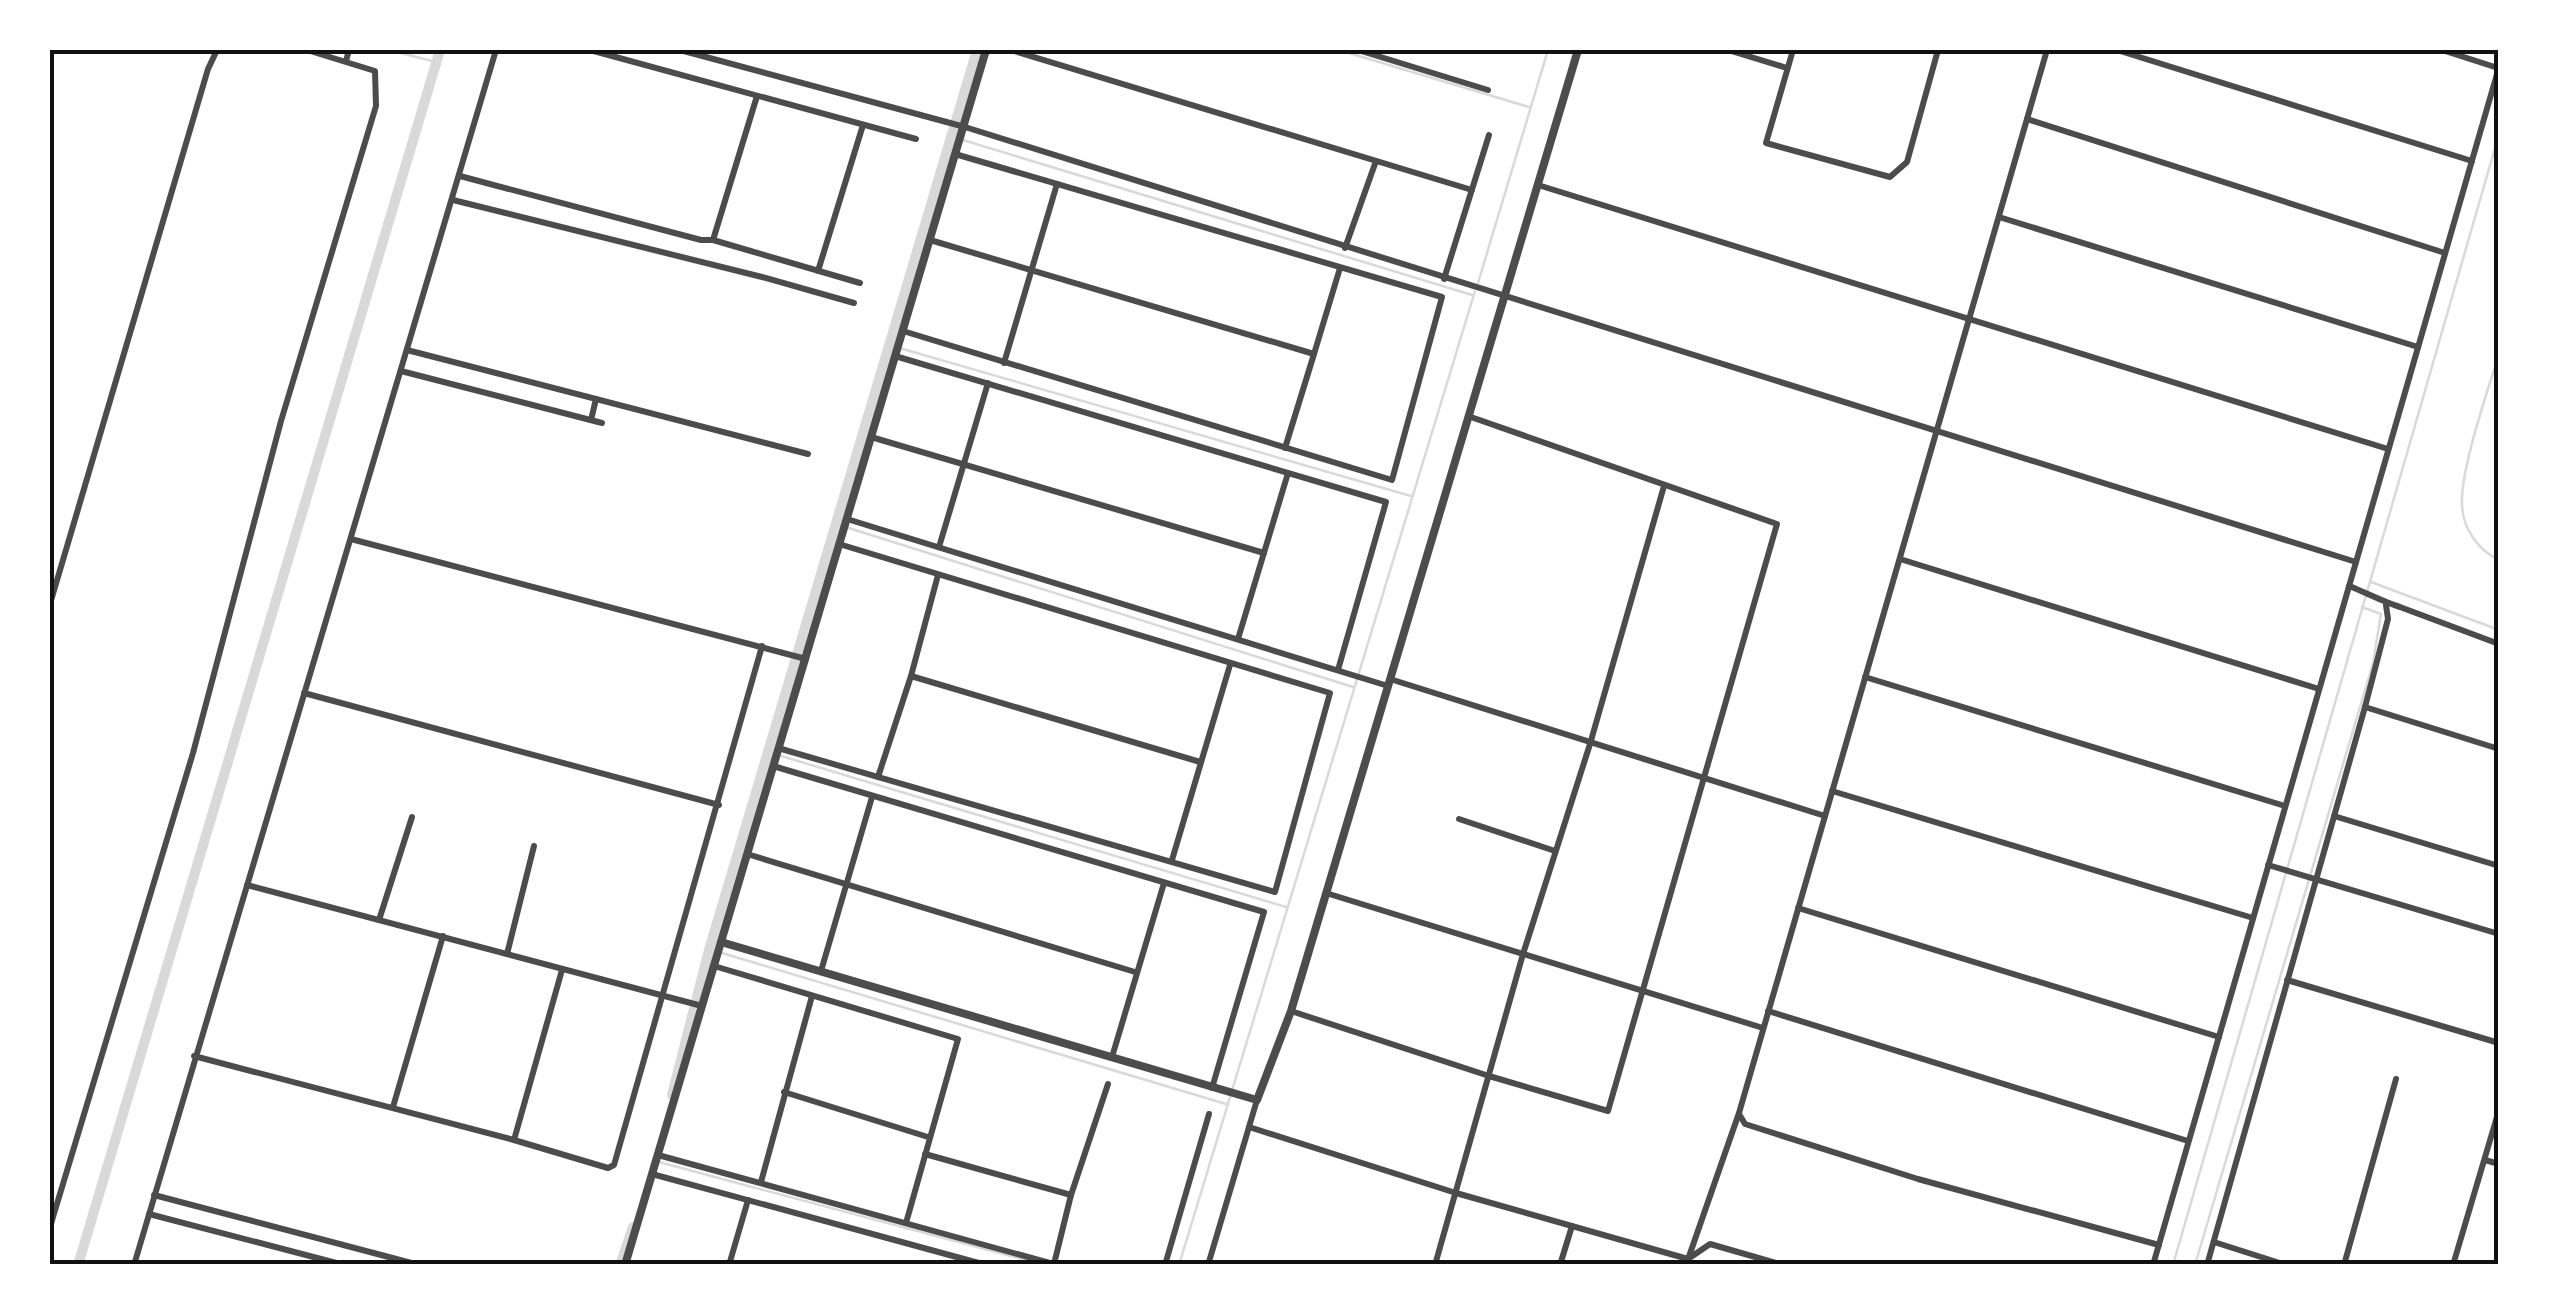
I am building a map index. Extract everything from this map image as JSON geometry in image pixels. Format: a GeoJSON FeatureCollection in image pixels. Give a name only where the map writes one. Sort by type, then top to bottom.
{"type":"FeatureCollection","features":[{"type":"Feature","properties":{"kind":"street"},"geometry":{"type":"LineString","coordinates":[[50,604],[208,69],[217,50]]}},
{"type":"Feature","properties":{"kind":"street"},"geometry":{"type":"LineString","coordinates":[[50,1226],[193,753],[281,421],[376,106],[375,71],[307,50]]}},
{"type":"Feature","properties":{"kind":"street"},"geometry":{"type":"LineString","coordinates":[[346,61],[349,50]]}},
{"type":"Feature","properties":{"kind":"street"},"geometry":{"type":"LineString","coordinates":[[134,1265],[496,50]]}},
{"type":"Feature","properties":{"kind":"street"},"geometry":{"type":"LineString","coordinates":[[590,50],[916,139]]}},
{"type":"Feature","properties":{"kind":"street"},"geometry":{"type":"LineString","coordinates":[[680,50],[950,123],[2356,562]]}},
{"type":"Feature","properties":{"kind":"street"},"geometry":{"type":"LineString","coordinates":[[624,1265],[986,50]]}},
{"type":"Feature","properties":{"kind":"street"},"geometry":{"type":"LineString","coordinates":[[1012,50],[1472,190]]}},
{"type":"Feature","properties":{"kind":"street"},"geometry":{"type":"LineString","coordinates":[[1358,50],[1488,90]]}},
{"type":"Feature","properties":{"kind":"street"},"geometry":{"type":"LineString","coordinates":[[1208,1265],[1249,1126],[1291,1011],[1578,50]]}},
{"type":"Feature","properties":{"kind":"street"},"geometry":{"type":"LineString","coordinates":[[1728,50],[1788,68]]}},
{"type":"Feature","properties":{"kind":"street"},"geometry":{"type":"LineString","coordinates":[[1792,50],[1766,143],[1890,177],[1907,162],[1938,50]]}},
{"type":"Feature","properties":{"kind":"street"},"geometry":{"type":"LineString","coordinates":[[1687,1262],[1739,1113],[2047,50]]}},
{"type":"Feature","properties":{"kind":"street"},"geometry":{"type":"LineString","coordinates":[[2118,50],[2472,161]]}},
{"type":"Feature","properties":{"kind":"street"},"geometry":{"type":"LineString","coordinates":[[2153,1265],[2499,68],[2442,50]]}},
{"type":"Feature","properties":{"kind":"street"},"geometry":{"type":"LineString","coordinates":[[712,240],[757,96]]}},
{"type":"Feature","properties":{"kind":"street"},"geometry":{"type":"LineString","coordinates":[[2027,119],[2445,254]]}},
{"type":"Feature","properties":{"kind":"street"},"geometry":{"type":"LineString","coordinates":[[818,271],[863,125]]}},
{"type":"Feature","properties":{"kind":"street"},"geometry":{"type":"LineString","coordinates":[[1444,279],[1489,135]]}},
{"type":"Feature","properties":{"kind":"street"},"geometry":{"type":"LineString","coordinates":[[902,332],[1392,480],[1442,296],[956,151]]}},
{"type":"Feature","properties":{"kind":"street"},"geometry":{"type":"LineString","coordinates":[[1345,248],[1376,161]]}},
{"type":"Feature","properties":{"kind":"street"},"geometry":{"type":"LineString","coordinates":[[460,176],[712,240],[860,283]]}},
{"type":"Feature","properties":{"kind":"street"},"geometry":{"type":"LineString","coordinates":[[1004,363],[1057,184]]}},
{"type":"Feature","properties":{"kind":"street"},"geometry":{"type":"LineString","coordinates":[[1538,184],[2388,449]]}},
{"type":"Feature","properties":{"kind":"street"},"geometry":{"type":"LineString","coordinates":[[453,200],[854,303]]}},
{"type":"Feature","properties":{"kind":"street"},"geometry":{"type":"LineString","coordinates":[[1999,217],[2418,348]]}},
{"type":"Feature","properties":{"kind":"street"},"geometry":{"type":"LineString","coordinates":[[930,240],[1314,354]]}},
{"type":"Feature","properties":{"kind":"street"},"geometry":{"type":"LineString","coordinates":[[1286,448],[1340,268]]}},
{"type":"Feature","properties":{"kind":"street"},"geometry":{"type":"LineString","coordinates":[[407,350],[808,454]]}},
{"type":"Feature","properties":{"kind":"street"},"geometry":{"type":"LineString","coordinates":[[896,354],[1386,502],[1338,670]]}},
{"type":"Feature","properties":{"kind":"street"},"geometry":{"type":"LineString","coordinates":[[401,371],[602,423]]}},
{"type":"Feature","properties":{"kind":"street"},"geometry":{"type":"LineString","coordinates":[[938,547],[988,383]]}},
{"type":"Feature","properties":{"kind":"street"},"geometry":{"type":"LineString","coordinates":[[591,420],[596,399]]}},
{"type":"Feature","properties":{"kind":"street"},"geometry":{"type":"LineString","coordinates":[[1291,1011],[1489,1076],[1608,1110],[1777,524],[1468,416]]}},
{"type":"Feature","properties":{"kind":"street"},"geometry":{"type":"LineString","coordinates":[[871,438],[1264,553]]}},
{"type":"Feature","properties":{"kind":"street"},"geometry":{"type":"LineString","coordinates":[[1238,639],[1288,472]]}},
{"type":"Feature","properties":{"kind":"street"},"geometry":{"type":"LineString","coordinates":[[1435,1265],[1664,486]]}},
{"type":"Feature","properties":{"kind":"street"},"geometry":{"type":"LineString","coordinates":[[847,519],[1825,816]]}},
{"type":"Feature","properties":{"kind":"street"},"geometry":{"type":"LineString","coordinates":[[351,540],[802,658]]}},
{"type":"Feature","properties":{"kind":"street"},"geometry":{"type":"LineString","coordinates":[[778,748],[1275,892],[1330,693],[839,544]]}},
{"type":"Feature","properties":{"kind":"street"},"geometry":{"type":"LineString","coordinates":[[1900,559],[2319,689]]}},
{"type":"Feature","properties":{"kind":"street"},"geometry":{"type":"LineString","coordinates":[[878,777],[938,575]]}},
{"type":"Feature","properties":{"kind":"street"},"geometry":{"type":"LineString","coordinates":[[2348,586],[2373,595],[2386,605],[2499,644]]}},
{"type":"Feature","properties":{"kind":"street"},"geometry":{"type":"LineString","coordinates":[[2207,1265],[2365,707],[2388,619],[2386,605]]}},
{"type":"Feature","properties":{"kind":"street"},"geometry":{"type":"LineString","coordinates":[[194,1056],[608,1168],[614,1165],[720,806],[762,646]]}},
{"type":"Feature","properties":{"kind":"street"},"geometry":{"type":"LineString","coordinates":[[1172,860],[1230,665]]}},
{"type":"Feature","properties":{"kind":"street"},"geometry":{"type":"LineString","coordinates":[[911,676],[1200,762]]}},
{"type":"Feature","properties":{"kind":"street"},"geometry":{"type":"LineString","coordinates":[[1866,676],[2285,806]]}},
{"type":"Feature","properties":{"kind":"street"},"geometry":{"type":"LineString","coordinates":[[304,693],[720,806]]}},
{"type":"Feature","properties":{"kind":"street"},"geometry":{"type":"LineString","coordinates":[[2365,707],[2499,749]]}},
{"type":"Feature","properties":{"kind":"street"},"geometry":{"type":"LineString","coordinates":[[773,766],[1264,912],[1214,1088]]}},
{"type":"Feature","properties":{"kind":"street"},"geometry":{"type":"LineString","coordinates":[[1832,791],[2253,918]]}},
{"type":"Feature","properties":{"kind":"street"},"geometry":{"type":"LineString","coordinates":[[821,970],[872,797]]}},
{"type":"Feature","properties":{"kind":"street"},"geometry":{"type":"LineString","coordinates":[[2334,816],[2499,866]]}},
{"type":"Feature","properties":{"kind":"street"},"geometry":{"type":"LineString","coordinates":[[379,920],[412,817]]}},
{"type":"Feature","properties":{"kind":"street"},"geometry":{"type":"LineString","coordinates":[[1459,819],[1556,850]]}},
{"type":"Feature","properties":{"kind":"street"},"geometry":{"type":"LineString","coordinates":[[507,954],[534,846]]}},
{"type":"Feature","properties":{"kind":"street"},"geometry":{"type":"LineString","coordinates":[[747,854],[1135,972]]}},
{"type":"Feature","properties":{"kind":"street"},"geometry":{"type":"LineString","coordinates":[[2268,865],[2499,934]]}},
{"type":"Feature","properties":{"kind":"street"},"geometry":{"type":"LineString","coordinates":[[1112,1057],[1164,882]]}},
{"type":"Feature","properties":{"kind":"street"},"geometry":{"type":"LineString","coordinates":[[247,884],[700,1006]]}},
{"type":"Feature","properties":{"kind":"street"},"geometry":{"type":"LineString","coordinates":[[1326,893],[1763,1028]]}},
{"type":"Feature","properties":{"kind":"street"},"geometry":{"type":"LineString","coordinates":[[1798,908],[2218,1037]]}},
{"type":"Feature","properties":{"kind":"street"},"geometry":{"type":"LineString","coordinates":[[393,1107],[443,936]]}},
{"type":"Feature","properties":{"kind":"street"},"geometry":{"type":"LineString","coordinates":[[721,942],[1258,1100]]}},
{"type":"Feature","properties":{"kind":"street"},"geometry":{"type":"LineString","coordinates":[[714,966],[958,1039],[906,1223]]}},
{"type":"Feature","properties":{"kind":"street"},"geometry":{"type":"LineString","coordinates":[[514,1140],[562,970]]}},
{"type":"Feature","properties":{"kind":"street"},"geometry":{"type":"LineString","coordinates":[[2287,980],[2499,1044]]}},
{"type":"Feature","properties":{"kind":"street"},"geometry":{"type":"LineString","coordinates":[[761,1182],[812,996]]}},
{"type":"Feature","properties":{"kind":"street"},"geometry":{"type":"LineString","coordinates":[[1768,1011],[2188,1141]]}},
{"type":"Feature","properties":{"kind":"street"},"geometry":{"type":"LineString","coordinates":[[2344,1265],[2396,1079]]}},
{"type":"Feature","properties":{"kind":"street"},"geometry":{"type":"LineString","coordinates":[[658,1156],[1056,1265],[1071,1195],[1108,1084]]}},
{"type":"Feature","properties":{"kind":"street"},"geometry":{"type":"LineString","coordinates":[[784,1092],[928,1137]]}},
{"type":"Feature","properties":{"kind":"street"},"geometry":{"type":"LineString","coordinates":[[2453,1265],[2499,1110]]}},
{"type":"Feature","properties":{"kind":"street"},"geometry":{"type":"LineString","coordinates":[[1739,1113],[1745,1124],[1918,1179],[2158,1245]]}},
{"type":"Feature","properties":{"kind":"street"},"geometry":{"type":"LineString","coordinates":[[1165,1265],[1208,1114]]}},
{"type":"Feature","properties":{"kind":"street"},"geometry":{"type":"LineString","coordinates":[[1249,1126],[1687,1262]]}},
{"type":"Feature","properties":{"kind":"street"},"geometry":{"type":"LineString","coordinates":[[925,1154],[1071,1195]]}},
{"type":"Feature","properties":{"kind":"street"},"geometry":{"type":"LineString","coordinates":[[2485,1160],[2499,1164]]}},
{"type":"Feature","properties":{"kind":"street"},"geometry":{"type":"LineString","coordinates":[[653,1170],[986,1265]]}},
{"type":"Feature","properties":{"kind":"street"},"geometry":{"type":"LineString","coordinates":[[154,1195],[419,1265]]}},
{"type":"Feature","properties":{"kind":"street"},"geometry":{"type":"LineString","coordinates":[[729,1265],[748,1200]]}},
{"type":"Feature","properties":{"kind":"street"},"geometry":{"type":"LineString","coordinates":[[149,1214],[344,1265]]}},
{"type":"Feature","properties":{"kind":"street"},"geometry":{"type":"LineString","coordinates":[[1560,1265],[1572,1226]]}},
{"type":"Feature","properties":{"kind":"street"},"geometry":{"type":"LineString","coordinates":[[2214,1242],[2286,1265]]}},
{"type":"Feature","properties":{"kind":"street"},"geometry":{"type":"LineString","coordinates":[[1687,1262],[1710,1244],[1784,1265]]}},
{"type":"Feature","properties":{"kind":"waterway"},"geometry":{"type":"LineString","coordinates":[[389,50],[436,62]]}},
{"type":"Feature","properties":{"kind":"waterway"},"geometry":{"type":"LineString","coordinates":[[78,1265],[440,50]]}},
{"type":"Feature","properties":{"kind":"waterway"},"geometry":{"type":"LineString","coordinates":[[672,1095],[709,950],[977,50]]}},
{"type":"Feature","properties":{"kind":"waterway"},"geometry":{"type":"LineString","coordinates":[[1339,50],[1529,107]]}},
{"type":"Feature","properties":{"kind":"waterway"},"geometry":{"type":"LineString","coordinates":[[1478,283],[1548,50]]}},
{"type":"Feature","properties":{"kind":"waterway"},"geometry":{"type":"LineString","coordinates":[[2173,1265],[2499,134]]}},
{"type":"Feature","properties":{"kind":"waterway"},"geometry":{"type":"LineString","coordinates":[[963,140],[1472,295]]}},
{"type":"Feature","properties":{"kind":"waterway"},"geometry":{"type":"LineString","coordinates":[[1179,1265],[1475,291]]}},
{"type":"Feature","properties":{"kind":"waterway"},"geometry":{"type":"LineString","coordinates":[[889,345],[1411,496]]}},
{"type":"Feature","properties":{"kind":"waterway"},"geometry":{"type":"LineString","coordinates":[[2499,354],[2470,451],[2462,505],[2473,538],[2499,560]]}},
{"type":"Feature","properties":{"kind":"waterway"},"geometry":{"type":"LineString","coordinates":[[836,524],[1353,687]]}},
{"type":"Feature","properties":{"kind":"waterway"},"geometry":{"type":"LineString","coordinates":[[2371,582],[2499,630]]}},
{"type":"Feature","properties":{"kind":"waterway"},"geometry":{"type":"LineString","coordinates":[[2195,1265],[2373,663],[2381,614],[2362,607]]}},
{"type":"Feature","properties":{"kind":"waterway"},"geometry":{"type":"LineString","coordinates":[[781,756],[1286,907]]}},
{"type":"Feature","properties":{"kind":"waterway"},"geometry":{"type":"LineString","coordinates":[[722,953],[1226,1104]]}},
{"type":"Feature","properties":{"kind":"waterway"},"geometry":{"type":"LineString","coordinates":[[659,1162],[1044,1265]]}},
{"type":"Feature","properties":{"kind":"waterway"},"geometry":{"type":"LineString","coordinates":[[620,1265],[633,1227]]}}]}
